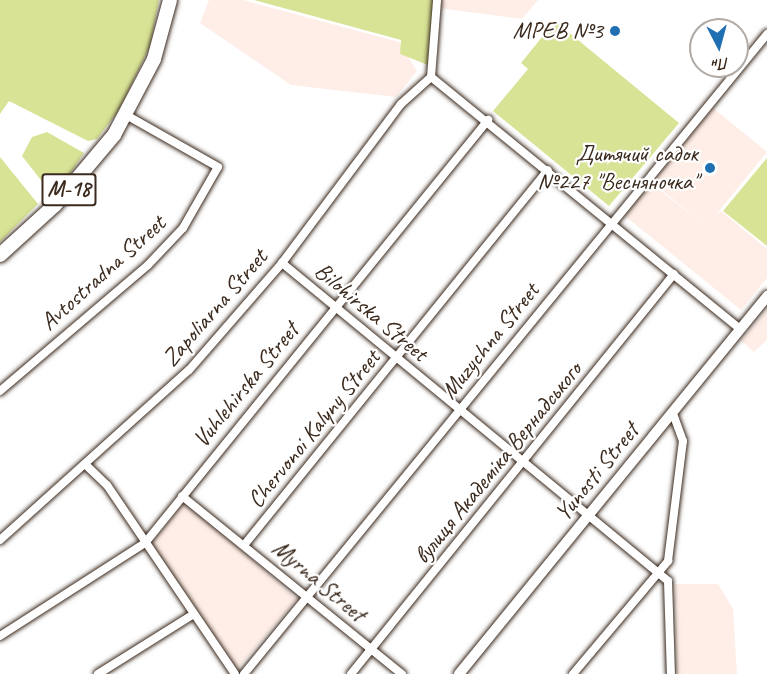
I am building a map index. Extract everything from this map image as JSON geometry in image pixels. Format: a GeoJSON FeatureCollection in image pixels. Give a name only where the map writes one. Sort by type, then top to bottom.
{"type":"FeatureCollection","features":[{"type":"Feature","properties":{"kind":"highway","name":"М-18"},"geometry":{"type":"LineString","coordinates":[[0,255],[79,180],[126,115],[154,59],[169,5]]}},
{"type":"Feature","properties":{"kind":"street"},"geometry":{"type":"LineString","coordinates":[[437,0],[432,77],[488,120],[740,329]]}},
{"type":"Feature","properties":{"kind":"street","name":"Muzychna Street"},"geometry":{"type":"LineString","coordinates":[[244,674],[611,222],[767,34]]}},
{"type":"Feature","properties":{"kind":"street","name":"Zapoliarna Street"},"geometry":{"type":"LineString","coordinates":[[0,540],[87,466],[189,370],[282,263],[376,134],[432,77]]}},
{"type":"Feature","properties":{"kind":"street","name":"Avtostradna Street"},"geometry":{"type":"LineString","coordinates":[[0,391],[148,265],[183,228],[218,167],[126,115]]}},
{"type":"Feature","properties":{"kind":"street","name":"Vuhlehirska Street"},"geometry":{"type":"LineString","coordinates":[[0,636],[145,543],[334,307],[488,120]]}},
{"type":"Feature","properties":{"kind":"street","name":"Chervonoi Kalyny Street"},"geometry":{"type":"LineString","coordinates":[[245,544],[548,171]]}},
{"type":"Feature","properties":{"kind":"street","name":"Bilohirska Street"},"geometry":{"type":"LineString","coordinates":[[282,263],[658,573]]}},
{"type":"Feature","properties":{"kind":"street","name":"вулиця Академіка Вернадського"},"geometry":{"type":"LineString","coordinates":[[351,674],[674,274]]}},
{"type":"Feature","properties":{"kind":"street","name":"Yunosti Street"},"geometry":{"type":"LineString","coordinates":[[459,674],[767,296]]}},
{"type":"Feature","properties":{"kind":"street"},"geometry":{"type":"LineString","coordinates":[[573,674],[658,573],[672,552],[683,441],[673,413]]}},
{"type":"Feature","properties":{"kind":"street"},"geometry":{"type":"LineString","coordinates":[[87,466],[107,485],[192,615],[235,674]]}},
{"type":"Feature","properties":{"kind":"street","name":"Myrna Street"},"geometry":{"type":"LineString","coordinates":[[182,496],[245,544],[305,597],[402,674]]}},
{"type":"Feature","properties":{"kind":"street"},"geometry":{"type":"LineString","coordinates":[[658,573],[668,581],[671,674]]}},
{"type":"Feature","properties":{"kind":"street"},"geometry":{"type":"LineString","coordinates":[[98,674],[192,615]]}},
{"type":"Feature","properties":{"kind":"shaded area"},"geometry":{"type":"Polygon","coordinates":[[[209,0],[243,0],[399,42],[417,71],[396,97],[291,85],[200,23],[209,0]]]}},
{"type":"Feature","properties":{"kind":"shaded area"},"geometry":{"type":"Polygon","coordinates":[[[439,0],[538,0],[522,19],[439,8],[439,0]]]}},
{"type":"Feature","properties":{"kind":"shaded area"},"geometry":{"type":"Polygon","coordinates":[[[713,108],[767,152],[715,216],[721,211],[767,249],[767,278],[741,310],[625,216],[651,183],[707,227],[652,182],[713,108]]]}},
{"type":"Feature","properties":{"kind":"shaded area"},"geometry":{"type":"Polygon","coordinates":[[[767,309],[767,340],[754,352],[741,341],[767,309]]]}},
{"type":"Feature","properties":{"kind":"shaded area"},"geometry":{"type":"Polygon","coordinates":[[[185,502],[297,599],[237,669],[150,546],[185,502]]]}},
{"type":"Feature","properties":{"kind":"shaded area"},"geometry":{"type":"Polygon","coordinates":[[[675,584],[718,584],[733,609],[737,674],[677,674],[675,584]]]}},
{"type":"Feature","properties":{"kind":"green space"},"geometry":{"type":"Polygon","coordinates":[[[0,0],[159,0],[150,46],[119,110],[97,139],[88,141],[9,101],[0,114],[0,0]]]}},
{"type":"Feature","properties":{"kind":"green space"},"geometry":{"type":"Polygon","coordinates":[[[254,0],[437,0],[433,67],[400,54],[401,40],[254,0]]]}},
{"type":"Feature","properties":{"kind":"green space"},"geometry":{"type":"Polygon","coordinates":[[[555,21],[679,123],[609,206],[493,111],[528,69],[521,63],[555,21]]]}},
{"type":"Feature","properties":{"kind":"green space"},"geometry":{"type":"Polygon","coordinates":[[[47,132],[84,153],[59,190],[47,188],[22,156],[32,137],[47,132]]]}},
{"type":"Feature","properties":{"kind":"green space"},"geometry":{"type":"Polygon","coordinates":[[[0,157],[38,204],[0,242],[0,157]]]}},
{"type":"Feature","properties":{"kind":"green space"},"geometry":{"type":"Polygon","coordinates":[[[767,158],[767,246],[723,211],[767,158]]]}},
{"type":"Feature","properties":{"kind":"place","name":"МРЕВ №3"},"geometry":{"type":"Point","coordinates":[615,31]}},
{"type":"Feature","properties":{"kind":"place","name":"Дитячий садок №227 \"Весняночка\""},"geometry":{"type":"Point","coordinates":[710,168]}}]}
